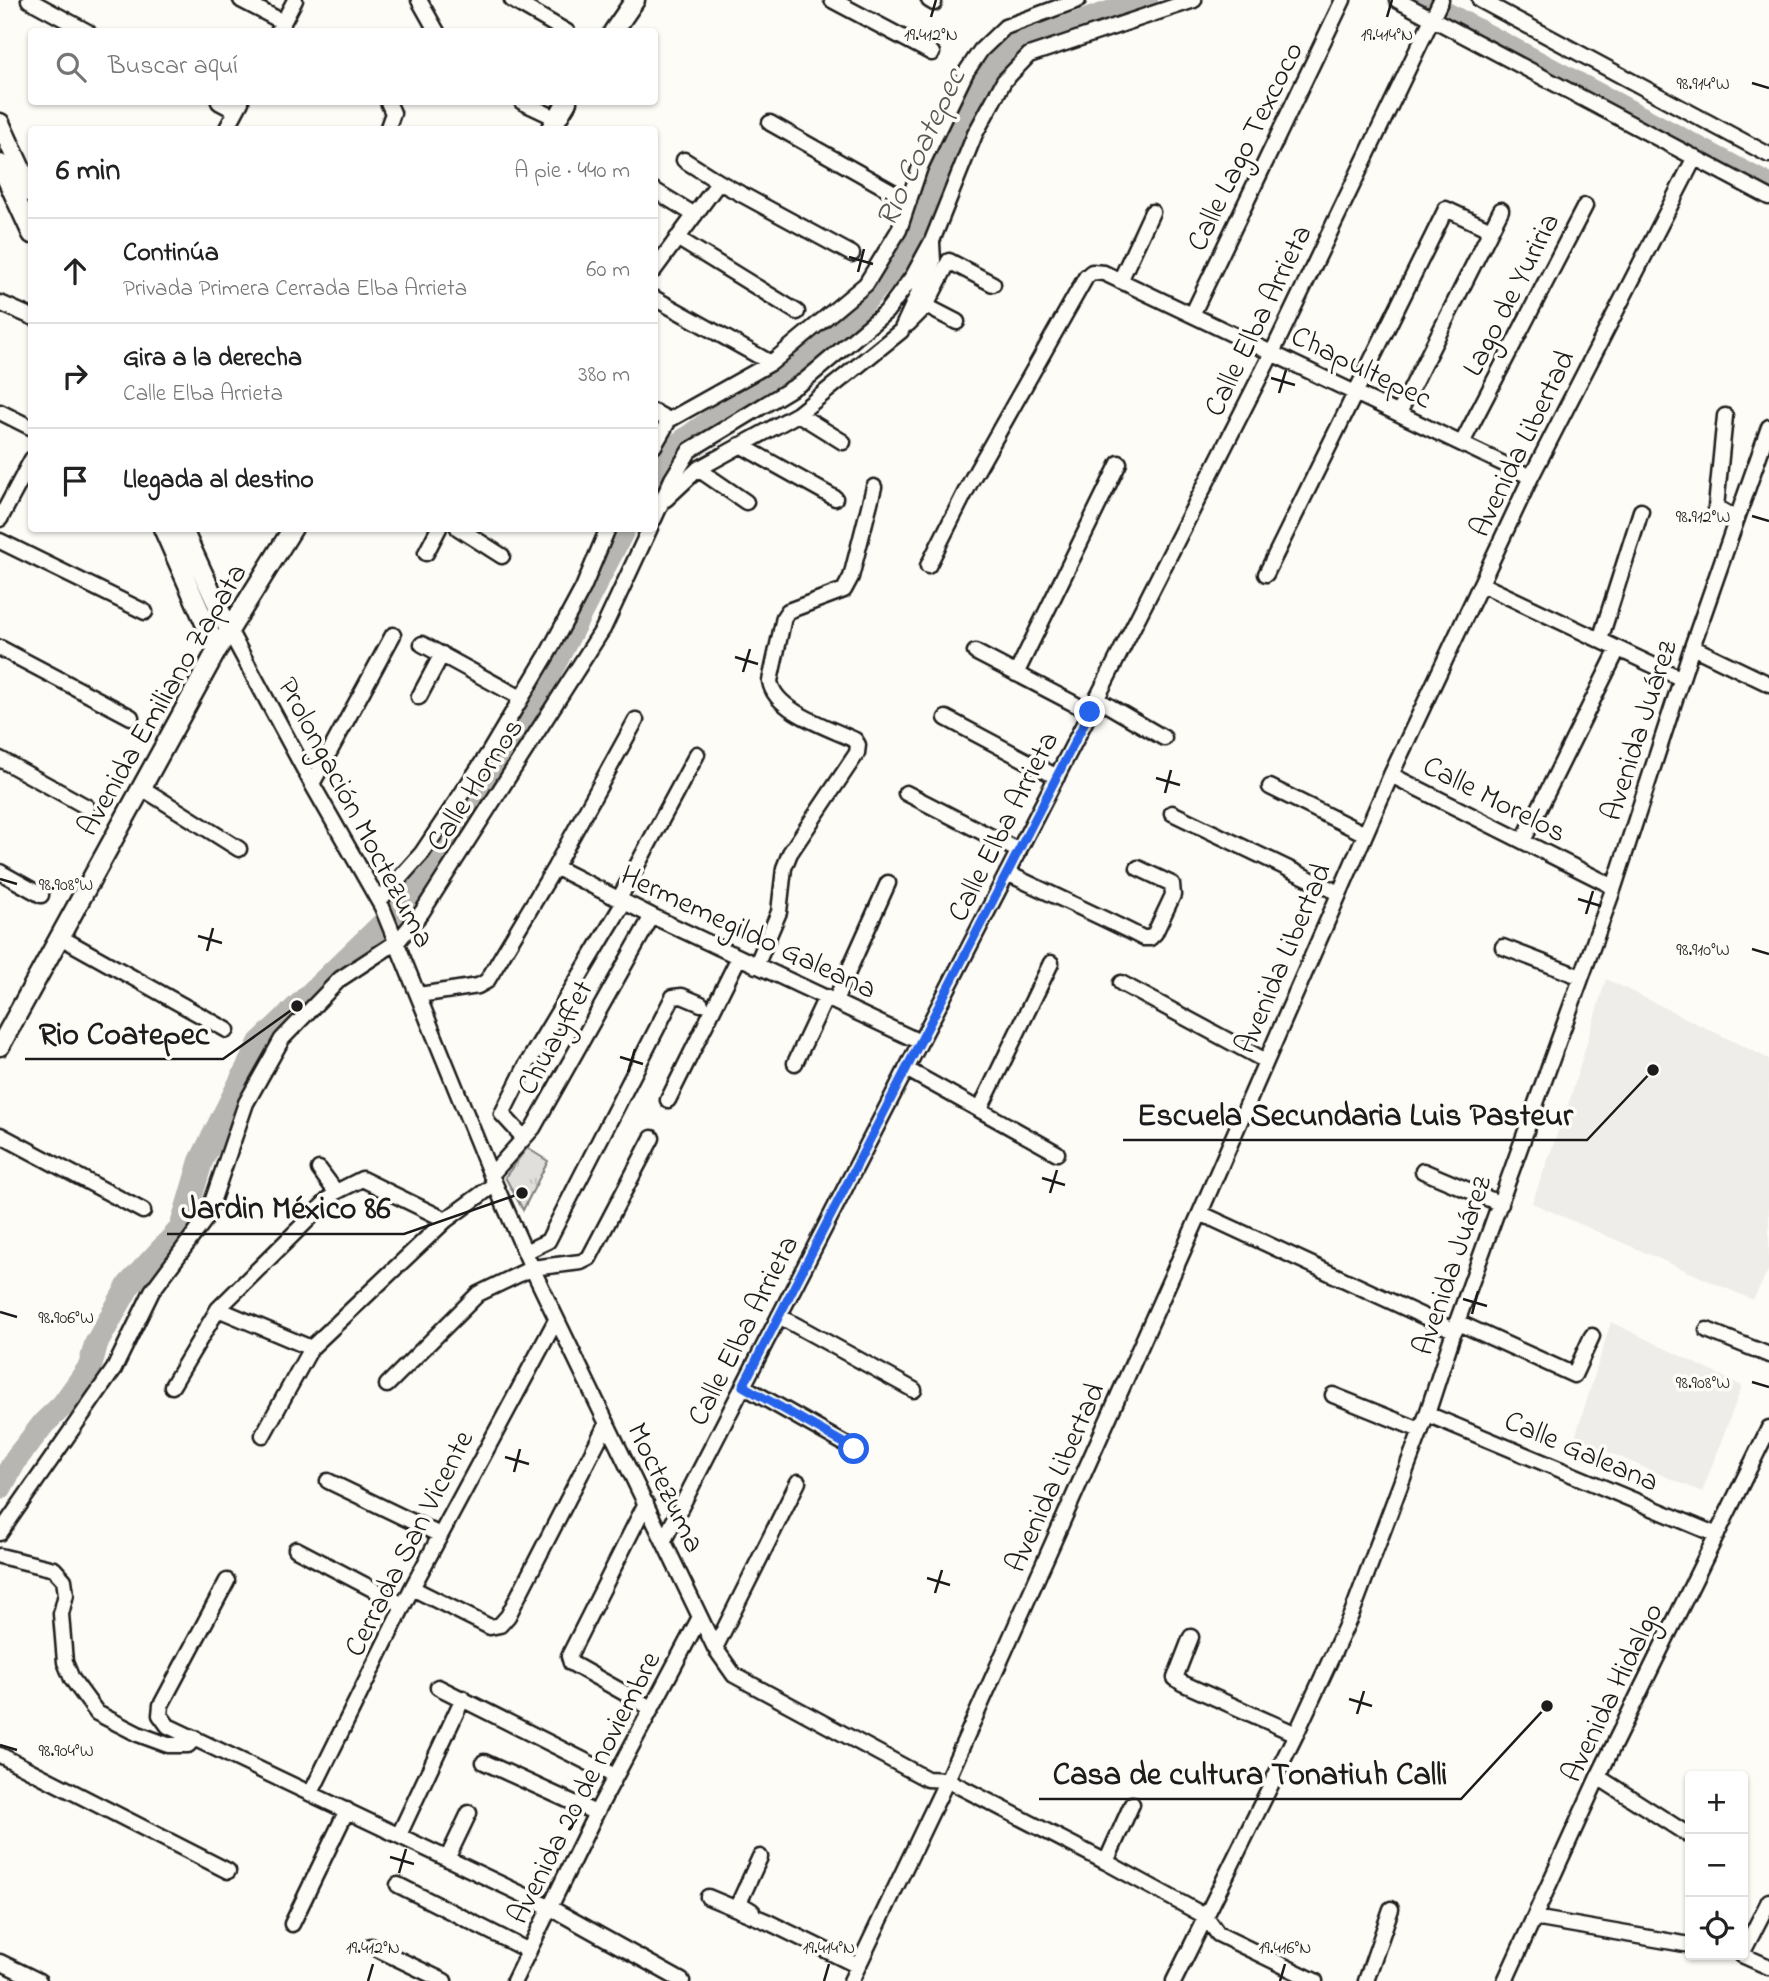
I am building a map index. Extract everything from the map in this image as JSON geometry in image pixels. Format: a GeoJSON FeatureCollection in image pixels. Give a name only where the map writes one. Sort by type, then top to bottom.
{"type":"FeatureCollection","features":[{"type":"Feature","properties":{"kind":"main road"},"geometry":{"type":"LineString","coordinates":[[617,28],[635,0]]}},
{"type":"Feature","properties":{"kind":"main road"},"geometry":{"type":"LineString","coordinates":[[554,126],[565,105]]}},
{"type":"Feature","properties":{"kind":"main road"},"geometry":{"type":"LineString","coordinates":[[0,123],[28,219]]}},
{"type":"Feature","properties":{"kind":"main road"},"geometry":{"type":"LineString","coordinates":[[14,169],[28,188]]}},
{"type":"Feature","properties":{"kind":"main road"},"geometry":{"type":"LineString","coordinates":[[165,532],[217,650]]}},
{"type":"Feature","properties":{"kind":"main road","name":"Prolongación Moctezuma"},"geometry":{"type":"LineString","coordinates":[[184,532],[229,630]]}},
{"type":"Feature","properties":{"kind":"main road","name":"Avenida Emiliano Zapata"},"geometry":{"type":"LineString","coordinates":[[0,1046],[217,650],[290,532]]}},
{"type":"Feature","properties":{"kind":"street"},"geometry":{"type":"LineString","coordinates":[[29,0],[81,28]]}},
{"type":"Feature","properties":{"kind":"street"},"geometry":{"type":"LineString","coordinates":[[242,0],[281,27],[295,0]]}},
{"type":"Feature","properties":{"kind":"street"},"geometry":{"type":"LineString","coordinates":[[419,0],[435,28]]}},
{"type":"Feature","properties":{"kind":"street"},"geometry":{"type":"LineString","coordinates":[[512,0],[560,28]]}},
{"type":"Feature","properties":{"kind":"street"},"geometry":{"type":"LineString","coordinates":[[831,0],[932,52]]}},
{"type":"Feature","properties":{"kind":"street"},"geometry":{"type":"LineString","coordinates":[[658,439],[669,420],[771,363],[866,284],[899,230],[920,167],[966,72],[981,50],[1004,27],[1078,0]]}},
{"type":"Feature","properties":{"kind":"street"},"geometry":{"type":"LineString","coordinates":[[658,511],[672,479],[690,450],[804,381],[886,312],[913,276],[932,241],[975,134],[1004,81],[1016,66],[1029,55],[1194,0]]}},
{"type":"Feature","properties":{"kind":"street","name":"Calle Lago Texcoco"},"geometry":{"type":"LineString","coordinates":[[1192,315],[1343,0]]}},
{"type":"Feature","properties":{"kind":"street"},"geometry":{"type":"LineString","coordinates":[[1397,0],[1434,16],[1769,197]]}},
{"type":"Feature","properties":{"kind":"street","name":"Calle Elba Arrieta"},"geometry":{"type":"LineString","coordinates":[[664,1540],[1097,699],[1272,352],[1441,0]]}},
{"type":"Feature","properties":{"kind":"street"},"geometry":{"type":"LineString","coordinates":[[1480,0],[1769,156]]}},
{"type":"Feature","properties":{"kind":"street"},"geometry":{"type":"LineString","coordinates":[[388,126],[393,113],[389,105]]}},
{"type":"Feature","properties":{"kind":"street"},"geometry":{"type":"LineString","coordinates":[[526,105],[554,126]]}},
{"type":"Feature","properties":{"kind":"street"},"geometry":{"type":"LineString","coordinates":[[230,126],[239,106]]}},
{"type":"Feature","properties":{"kind":"street"},"geometry":{"type":"LineString","coordinates":[[770,122],[909,201]]}},
{"type":"Feature","properties":{"kind":"street","name":"Avenida Libertad"},"geometry":{"type":"LineString","coordinates":[[851,1981],[947,1780],[1200,1213],[1391,775],[1531,477],[1695,157]]}},
{"type":"Feature","properties":{"kind":"street"},"geometry":{"type":"LineString","coordinates":[[684,160],[719,182],[852,254]]}},
{"type":"Feature","properties":{"kind":"street"},"geometry":{"type":"LineString","coordinates":[[658,264],[719,182]]}},
{"type":"Feature","properties":{"kind":"street"},"geometry":{"type":"LineString","coordinates":[[658,192],[695,215]]}},
{"type":"Feature","properties":{"kind":"street","name":"Lago de Yuriria"},"geometry":{"type":"LineString","coordinates":[[1462,443],[1585,206]]}},
{"type":"Feature","properties":{"kind":"street"},"geometry":{"type":"LineString","coordinates":[[1266,574],[1446,209],[1491,230]]}},
{"type":"Feature","properties":{"kind":"street"},"geometry":{"type":"LineString","coordinates":[[1399,413],[1501,210]]}},
{"type":"Feature","properties":{"kind":"street"},"geometry":{"type":"LineString","coordinates":[[1121,281],[1152,212]]}},
{"type":"Feature","properties":{"kind":"street"},"geometry":{"type":"LineString","coordinates":[[677,238],[797,312]]}},
{"type":"Feature","properties":{"kind":"street"},"geometry":{"type":"LineString","coordinates":[[901,331],[933,261],[932,241]]}},
{"type":"Feature","properties":{"kind":"street"},"geometry":{"type":"LineString","coordinates":[[662,503],[698,469],[798,414],[901,331],[926,306],[949,261],[993,284]]}},
{"type":"Feature","properties":{"kind":"street","name":"Chapultepec"},"geometry":{"type":"LineString","coordinates":[[929,566],[972,479],[1086,277],[1092,272],[1104,273],[1531,477]]}},
{"type":"Feature","properties":{"kind":"street"},"geometry":{"type":"LineString","coordinates":[[658,300],[771,363]]}},
{"type":"Feature","properties":{"kind":"street"},"geometry":{"type":"LineString","coordinates":[[0,303],[28,315]]}},
{"type":"Feature","properties":{"kind":"street"},"geometry":{"type":"LineString","coordinates":[[926,306],[957,322]]}},
{"type":"Feature","properties":{"kind":"street"},"geometry":{"type":"LineString","coordinates":[[0,412],[28,426]]}},
{"type":"Feature","properties":{"kind":"street"},"geometry":{"type":"LineString","coordinates":[[658,414],[669,420]]}},
{"type":"Feature","properties":{"kind":"street"},"geometry":{"type":"LineString","coordinates":[[798,414],[843,442]]}},
{"type":"Feature","properties":{"kind":"street"},"geometry":{"type":"LineString","coordinates":[[1725,416],[1716,506],[1737,519]]}},
{"type":"Feature","properties":{"kind":"street","name":"Avenida Juárez"},"geometry":{"type":"LineString","coordinates":[[1174,1981],[1296,1734],[1352,1613],[1427,1415],[1614,887],[1692,647],[1769,427]]}},
{"type":"Feature","properties":{"kind":"street"},"geometry":{"type":"LineString","coordinates":[[740,445],[835,498]]}},
{"type":"Feature","properties":{"kind":"street"},"geometry":{"type":"LineString","coordinates":[[1016,674],[1119,463]]}},
{"type":"Feature","properties":{"kind":"street"},"geometry":{"type":"LineString","coordinates":[[0,519],[28,466]]}},
{"type":"Feature","properties":{"kind":"street"},"geometry":{"type":"LineString","coordinates":[[698,469],[746,502]]}},
{"type":"Feature","properties":{"kind":"street"},"geometry":{"type":"LineString","coordinates":[[756,966],[779,912],[784,868],[790,853],[857,753],[858,745],[855,740],[785,706],[771,689],[770,681],[784,617],[788,611],[844,590],[851,578],[874,487]]}},
{"type":"Feature","properties":{"kind":"street"},"geometry":{"type":"LineString","coordinates":[[1600,640],[1641,511]]}},
{"type":"Feature","properties":{"kind":"street"},"geometry":{"type":"LineString","coordinates":[[426,553],[437,532]]}},
{"type":"Feature","properties":{"kind":"street"},"geometry":{"type":"LineString","coordinates":[[465,532],[502,555]]}},
{"type":"Feature","properties":{"kind":"street"},"geometry":{"type":"LineString","coordinates":[[381,904],[422,853],[488,754],[577,599],[605,532]]}},
{"type":"Feature","properties":{"kind":"street","name":"Calle Hornos"},"geometry":{"type":"LineString","coordinates":[[0,1533],[114,1368],[152,1291],[207,1217],[246,1103],[282,1039],[340,979],[396,938],[422,912],[603,629],[648,532]]}},
{"type":"Feature","properties":{"kind":"street"},"geometry":{"type":"LineString","coordinates":[[0,541],[145,612]]}},
{"type":"Feature","properties":{"kind":"street"},"geometry":{"type":"LineString","coordinates":[[1481,584],[1682,679]]}},
{"type":"Feature","properties":{"kind":"street","name":"Prolongación Moctezuma"},"geometry":{"type":"LineString","coordinates":[[229,630],[312,784],[381,904],[493,1180],[556,1320]]}},
{"type":"Feature","properties":{"kind":"street"},"geometry":{"type":"LineString","coordinates":[[312,784],[393,635]]}},
{"type":"Feature","properties":{"kind":"street"},"geometry":{"type":"LineString","coordinates":[[422,643],[521,698]]}},
{"type":"Feature","properties":{"kind":"street"},"geometry":{"type":"LineString","coordinates":[[1692,647],[1769,684]]}},
{"type":"Feature","properties":{"kind":"street"},"geometry":{"type":"LineString","coordinates":[[0,648],[131,717]]}},
{"type":"Feature","properties":{"kind":"street"},"geometry":{"type":"LineString","coordinates":[[1523,841],[1618,649]]}},
{"type":"Feature","properties":{"kind":"street"},"geometry":{"type":"LineString","coordinates":[[975,652],[1090,712]]}},
{"type":"Feature","properties":{"kind":"street"},"geometry":{"type":"LineString","coordinates":[[419,697],[442,654]]}},
{"type":"Feature","properties":{"kind":"street"},"geometry":{"type":"LineString","coordinates":[[1097,699],[1164,738]]}},
{"type":"Feature","properties":{"kind":"street"},"geometry":{"type":"LineString","coordinates":[[946,718],[1057,777]]}},
{"type":"Feature","properties":{"kind":"street"},"geometry":{"type":"LineString","coordinates":[[419,995],[478,986],[487,981],[555,867],[636,720]]}},
{"type":"Feature","properties":{"kind":"street"},"geometry":{"type":"LineString","coordinates":[[524,1138],[502,1114],[527,1064],[622,901],[697,754]]}},
{"type":"Feature","properties":{"kind":"street"},"geometry":{"type":"LineString","coordinates":[[0,759],[87,807]]}},
{"type":"Feature","properties":{"kind":"street","name":"Calle Morelos"},"geometry":{"type":"LineString","coordinates":[[1391,775],[1614,887]]}},
{"type":"Feature","properties":{"kind":"street"},"geometry":{"type":"LineString","coordinates":[[1270,787],[1365,834]]}},
{"type":"Feature","properties":{"kind":"street"},"geometry":{"type":"LineString","coordinates":[[142,788],[239,849]]}},
{"type":"Feature","properties":{"kind":"street"},"geometry":{"type":"LineString","coordinates":[[906,793],[1019,850]]}},
{"type":"Feature","properties":{"kind":"street"},"geometry":{"type":"LineString","coordinates":[[1172,813],[1339,893]]}},
{"type":"Feature","properties":{"kind":"street","name":"Hermemegildo Galeana"},"geometry":{"type":"LineString","coordinates":[[555,867],[756,966],[920,1042]]}},
{"type":"Feature","properties":{"kind":"street"},"geometry":{"type":"LineString","coordinates":[[1007,873],[1046,893],[1071,901],[1143,938],[1150,938],[1174,895],[1174,888],[1172,884],[1139,868]]}},
{"type":"Feature","properties":{"kind":"street"},"geometry":{"type":"LineString","coordinates":[[0,872],[41,895]]}},
{"type":"Feature","properties":{"kind":"street"},"geometry":{"type":"LineString","coordinates":[[795,1063],[831,999],[888,883]]}},
{"type":"Feature","properties":{"kind":"street","name":"Chuayffet"},"geometry":{"type":"LineString","coordinates":[[263,1435],[311,1348],[446,1220],[493,1180],[533,1128],[652,916]]}},
{"type":"Feature","properties":{"kind":"street"},"geometry":{"type":"LineString","coordinates":[[60,937],[227,1030]]}},
{"type":"Feature","properties":{"kind":"street"},"geometry":{"type":"LineString","coordinates":[[1503,947],[1581,977]]}},
{"type":"Feature","properties":{"kind":"street"},"geometry":{"type":"LineString","coordinates":[[668,1100],[739,957]]}},
{"type":"Feature","properties":{"kind":"street"},"geometry":{"type":"LineString","coordinates":[[980,1109],[1051,963]]}},
{"type":"Feature","properties":{"kind":"street"},"geometry":{"type":"LineString","coordinates":[[1121,983],[1266,1061]]}},
{"type":"Feature","properties":{"kind":"street"},"geometry":{"type":"LineString","coordinates":[[526,1252],[548,1241],[673,997],[682,996],[701,1004]]}},
{"type":"Feature","properties":{"kind":"street"},"geometry":{"type":"LineString","coordinates":[[906,1069],[1057,1153]]}},
{"type":"Feature","properties":{"kind":"street"},"geometry":{"type":"LineString","coordinates":[[0,1135],[144,1211]]}},
{"type":"Feature","properties":{"kind":"street"},"geometry":{"type":"LineString","coordinates":[[387,1385],[478,1294],[532,1268],[581,1262],[589,1258],[652,1138]]}},
{"type":"Feature","properties":{"kind":"street"},"geometry":{"type":"LineString","coordinates":[[319,1169],[337,1192]]}},
{"type":"Feature","properties":{"kind":"street"},"geometry":{"type":"LineString","coordinates":[[1423,1171],[1501,1204]]}},
{"type":"Feature","properties":{"kind":"street"},"geometry":{"type":"LineString","coordinates":[[172,1386],[218,1309],[337,1192],[362,1179],[446,1220]]}},
{"type":"Feature","properties":{"kind":"street"},"geometry":{"type":"LineString","coordinates":[[1200,1213],[1456,1327],[1574,1375],[1592,1336]]}},
{"type":"Feature","properties":{"kind":"street"},"geometry":{"type":"LineString","coordinates":[[218,1309],[311,1348]]}},
{"type":"Feature","properties":{"kind":"street"},"geometry":{"type":"LineString","coordinates":[[779,1316],[914,1390]]}},
{"type":"Feature","properties":{"kind":"street","name":"Moctezuma"},"geometry":{"type":"LineString","coordinates":[[556,1320],[715,1648],[734,1675],[927,1779],[947,1780]]}},
{"type":"Feature","properties":{"kind":"street","name":"Cerrada San Vicente"},"geometry":{"type":"LineString","coordinates":[[312,1793],[403,1605],[556,1320]]}},
{"type":"Feature","properties":{"kind":"street"},"geometry":{"type":"LineString","coordinates":[[1707,1330],[1769,1355]]}},
{"type":"Feature","properties":{"kind":"street"},"geometry":{"type":"LineString","coordinates":[[743,1386],[854,1449]]}},
{"type":"Feature","properties":{"kind":"street"},"geometry":{"type":"LineString","coordinates":[[1333,1395],[1420,1430]]}},
{"type":"Feature","properties":{"kind":"street","name":"Calle Galeana"},"geometry":{"type":"LineString","coordinates":[[1427,1415],[1717,1535]]}},
{"type":"Feature","properties":{"kind":"street"},"geometry":{"type":"LineString","coordinates":[[412,1588],[490,1628],[500,1625],[508,1616],[607,1423]]}},
{"type":"Feature","properties":{"kind":"street","name":"Avenida Hidalgo"},"geometry":{"type":"LineString","coordinates":[[1505,1981],[1598,1777],[1769,1428]]}},
{"type":"Feature","properties":{"kind":"street"},"geometry":{"type":"LineString","coordinates":[[328,1481],[440,1535]]}},
{"type":"Feature","properties":{"kind":"street"},"geometry":{"type":"LineString","coordinates":[[715,1648],[798,1482]]}},
{"type":"Feature","properties":{"kind":"street"},"geometry":{"type":"LineString","coordinates":[[646,1503],[569,1656],[571,1663],[651,1708]]}},
{"type":"Feature","properties":{"kind":"street"},"geometry":{"type":"LineString","coordinates":[[296,1549],[403,1605]]}},
{"type":"Feature","properties":{"kind":"street"},"geometry":{"type":"LineString","coordinates":[[0,1556],[54,1569],[64,1580],[66,1594],[61,1614],[65,1662],[72,1679],[97,1713],[138,1734],[168,1745],[188,1745],[195,1738]]}},
{"type":"Feature","properties":{"kind":"street"},"geometry":{"type":"LineString","coordinates":[[227,1581],[161,1705],[160,1715],[168,1726],[549,1907],[682,1981]]}},
{"type":"Feature","properties":{"kind":"street","name":"Avenida 20 de noviembre"},"geometry":{"type":"LineString","coordinates":[[519,1979],[549,1907],[596,1813],[700,1617]]}},
{"type":"Feature","properties":{"kind":"street"},"geometry":{"type":"LineString","coordinates":[[1191,1637],[1175,1678],[1296,1734]]}},
{"type":"Feature","properties":{"kind":"street"},"geometry":{"type":"LineString","coordinates":[[438,1687],[615,1776]]}},
{"type":"Feature","properties":{"kind":"street"},"geometry":{"type":"LineString","coordinates":[[399,1835],[463,1698]]}},
{"type":"Feature","properties":{"kind":"street"},"geometry":{"type":"LineString","coordinates":[[0,1755],[228,1871]]}},
{"type":"Feature","properties":{"kind":"street"},"geometry":{"type":"LineString","coordinates":[[484,1762],[596,1813]]}},
{"type":"Feature","properties":{"kind":"street"},"geometry":{"type":"LineString","coordinates":[[1598,1777],[1687,1834]]}},
{"type":"Feature","properties":{"kind":"street"},"geometry":{"type":"LineString","coordinates":[[947,1780],[1205,1916],[1218,1934],[1315,1981]]}},
{"type":"Feature","properties":{"kind":"street"},"geometry":{"type":"LineString","coordinates":[[1106,1862],[1132,1804]]}},
{"type":"Feature","properties":{"kind":"street"},"geometry":{"type":"LineString","coordinates":[[292,1924],[346,1810]]}},
{"type":"Feature","properties":{"kind":"street"},"geometry":{"type":"LineString","coordinates":[[447,1859],[469,1813]]}},
{"type":"Feature","properties":{"kind":"street"},"geometry":{"type":"LineString","coordinates":[[760,1857],[739,1903],[768,1922]]}},
{"type":"Feature","properties":{"kind":"street"},"geometry":{"type":"LineString","coordinates":[[398,1885],[530,1951]]}},
{"type":"Feature","properties":{"kind":"street"},"geometry":{"type":"LineString","coordinates":[[708,1897],[768,1922],[858,1966]]}},
{"type":"Feature","properties":{"kind":"street"},"geometry":{"type":"LineString","coordinates":[[1748,1941],[1769,1901]]}},
{"type":"Feature","properties":{"kind":"street"},"geometry":{"type":"LineString","coordinates":[[1366,1981],[1391,1909]]}},
{"type":"Feature","properties":{"kind":"street"},"geometry":{"type":"LineString","coordinates":[[1534,1918],[1685,1944]]}},
{"type":"Feature","properties":{"kind":"street"},"geometry":{"type":"LineString","coordinates":[[371,1946],[444,1981]]}},
{"type":"Feature","properties":{"kind":"street"},"geometry":{"type":"LineString","coordinates":[[1748,1956],[1769,1967]]}},
{"type":"Feature","properties":{"kind":"street"},"geometry":{"type":"LineString","coordinates":[[0,1962],[40,1981]]}},
{"type":"Feature","properties":{"kind":"shaded area"},"geometry":{"type":"Polygon","coordinates":[[[1606,979],[1769,1059],[1769,1269],[1753,1300],[1532,1203],[1571,1096],[1606,979]]]}},
{"type":"Feature","properties":{"kind":"shaded area"},"geometry":{"type":"Polygon","coordinates":[[[1611,1322],[1742,1386],[1702,1492],[1575,1438],[1611,1322]]]}},
{"type":"Feature","properties":{"kind":"green space"},"geometry":{"type":"Polygon","coordinates":[[[527,1148],[548,1161],[523,1210],[505,1177],[527,1148]]]}},
{"type":"Feature","properties":{"kind":"waterway","name":"Rio Coatepec"},"geometry":{"type":"LineString","coordinates":[[658,470],[671,450],[729,408],[823,347],[904,257],[934,179],[993,66],[1016,45],[1146,0]]}},
{"type":"Feature","properties":{"kind":"waterway","name":"Rio Coatepec"},"geometry":{"type":"LineString","coordinates":[[1420,0],[1769,186]]}},
{"type":"Feature","properties":{"kind":"waterway","name":"Rio Coatepec"},"geometry":{"type":"LineString","coordinates":[[0,1488],[16,1459],[44,1423],[63,1405],[90,1367],[96,1344],[129,1285],[181,1229],[201,1161],[260,1043],[408,900],[490,789],[622,532]]}},
{"type":"Feature","properties":{"kind":"place","name":"Rio Coatepec"},"geometry":{"type":"Point","coordinates":[297,1006]}},
{"type":"Feature","properties":{"kind":"place","name":"Escuela Secundaria Luis Pasteur"},"geometry":{"type":"Point","coordinates":[1653,1070]}},
{"type":"Feature","properties":{"kind":"place","name":"Jardin México 86"},"geometry":{"type":"Point","coordinates":[522,1193]}},
{"type":"Feature","properties":{"kind":"place","name":"Casa de cultura Tonatiuh Calli"},"geometry":{"type":"Point","coordinates":[1547,1706]}},
{"type":"Feature","properties":{"kind":"route"},"geometry":{"type":"LineString","coordinates":[[854,1449],[743,1386],[1090,712]]}}]}
